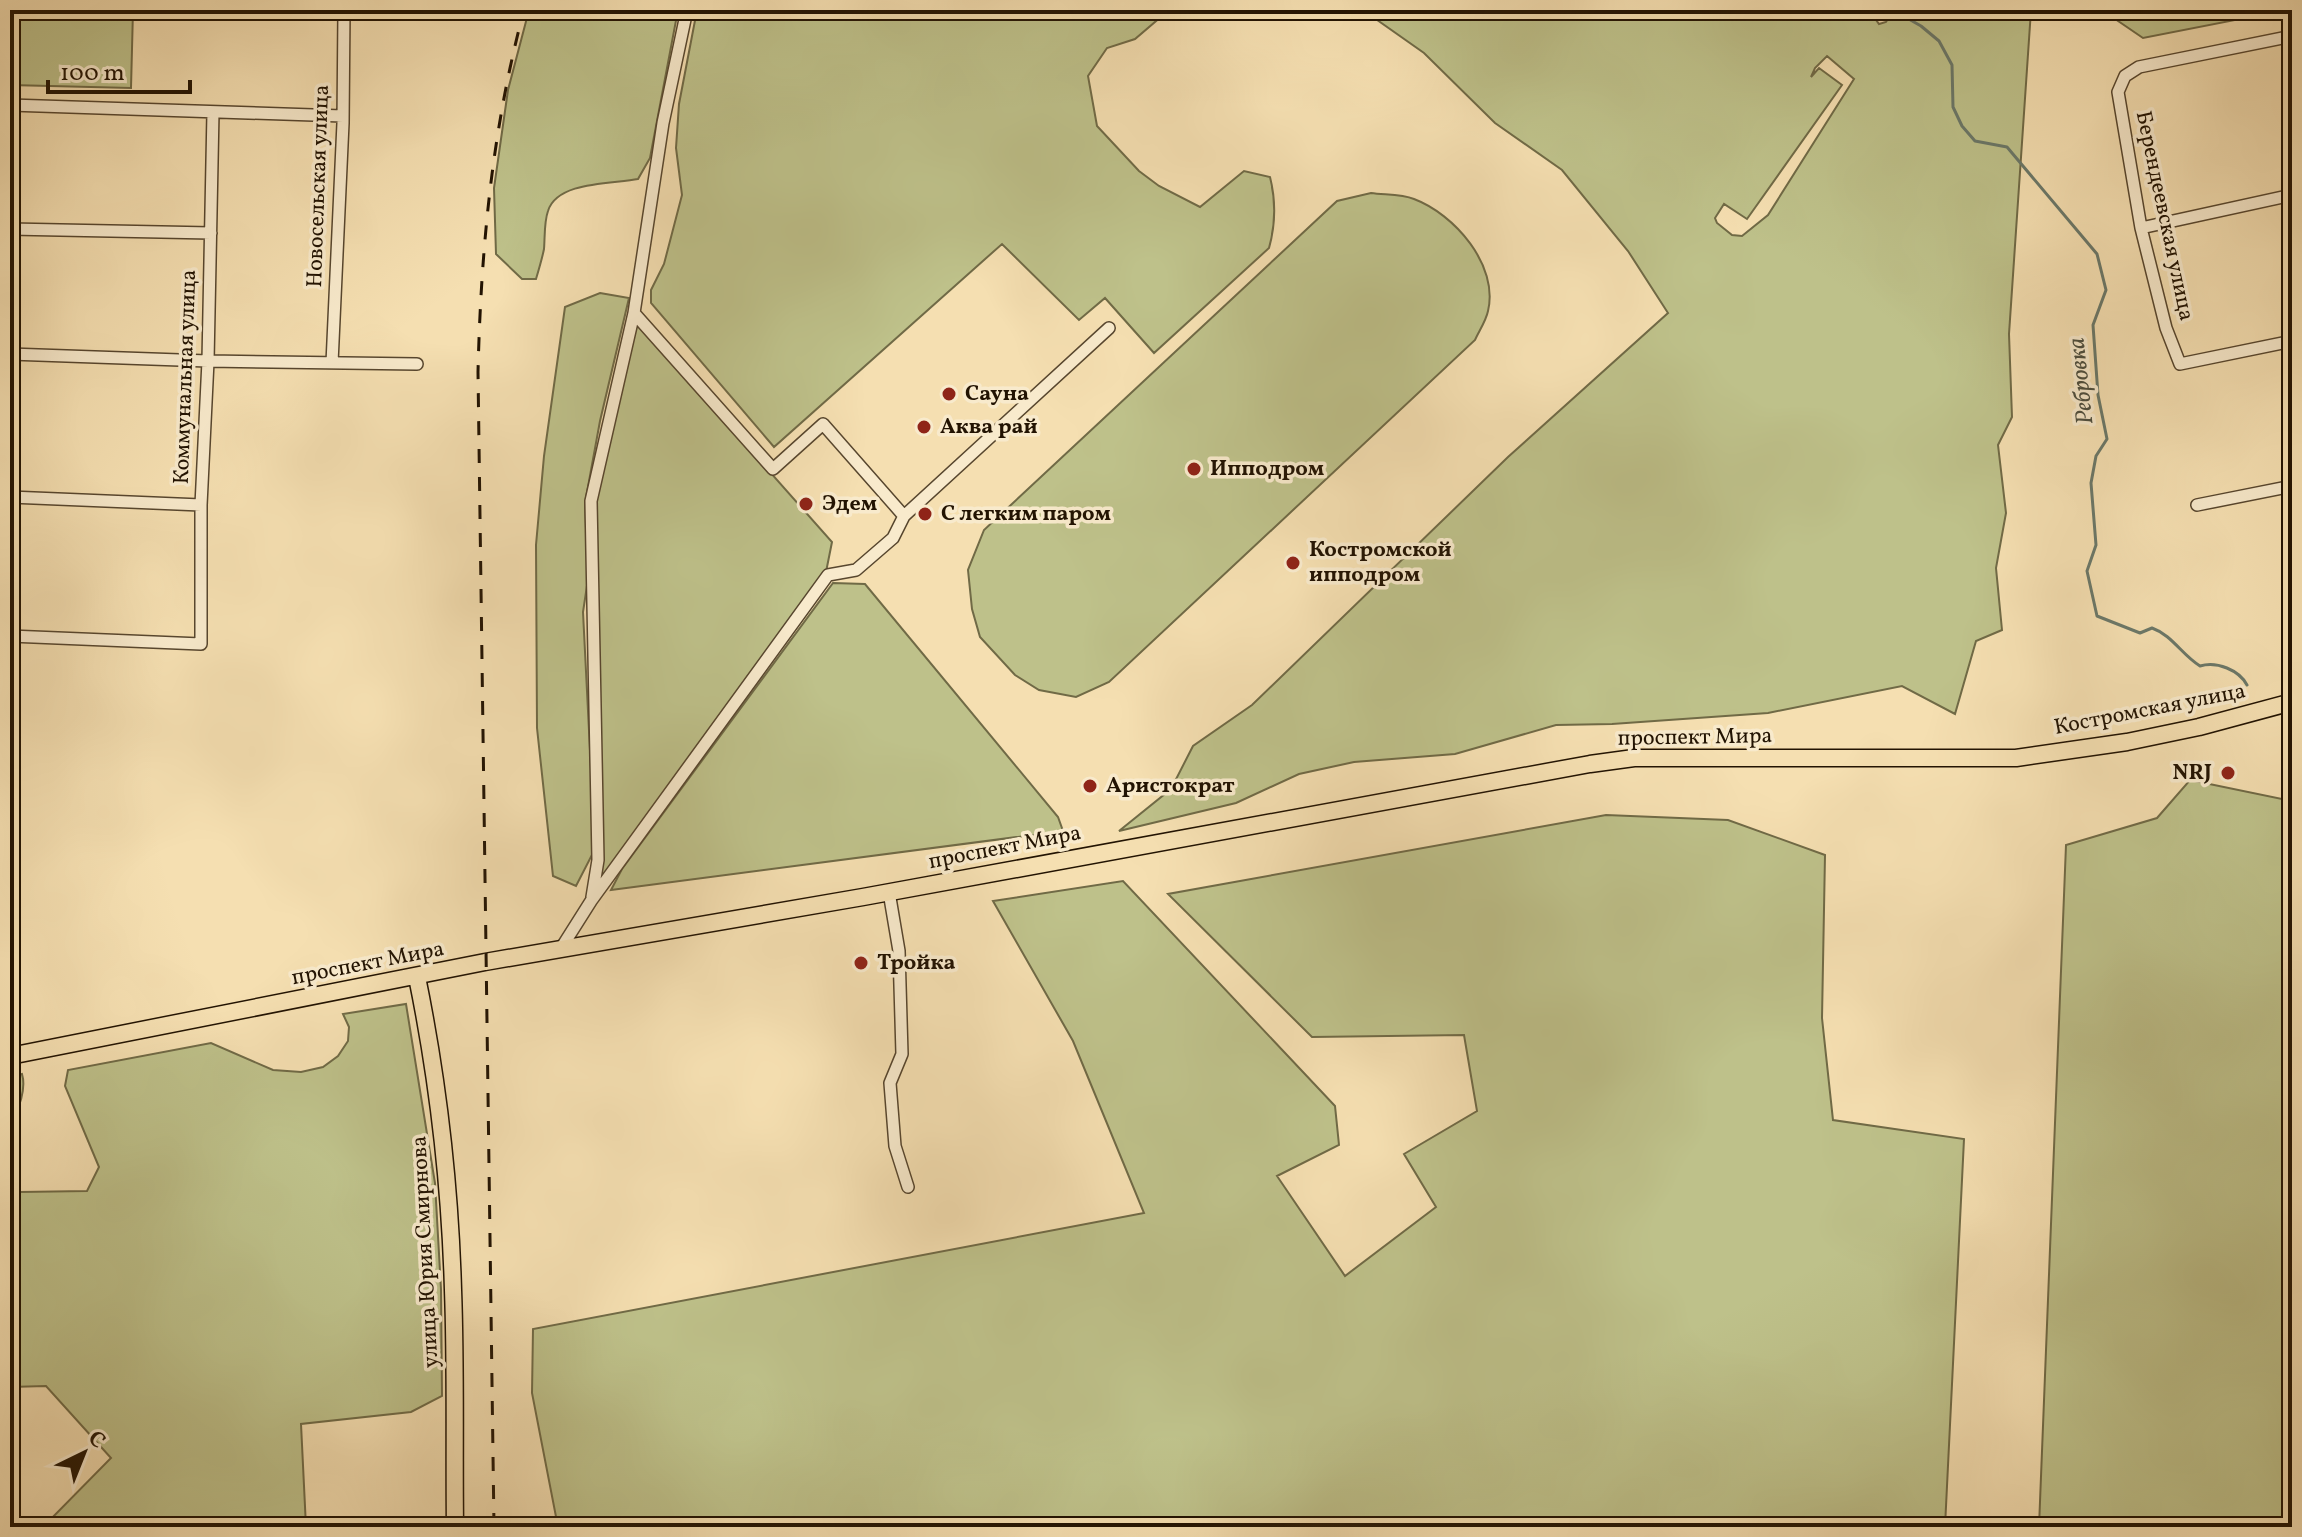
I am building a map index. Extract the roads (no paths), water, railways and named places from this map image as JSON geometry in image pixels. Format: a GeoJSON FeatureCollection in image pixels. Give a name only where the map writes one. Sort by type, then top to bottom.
{"type":"FeatureCollection","features":[{"type":"Feature","properties":{"kind":"main road","name":"Костромская улица"},"geometry":{"type":"LineString","coordinates":[[2016,758],[2127,742],[2292,702]]}},
{"type":"Feature","properties":{"kind":"main road","name":"проспект Мира"},"geometry":{"type":"LineString","coordinates":[[10,1056],[485,962],[1634,758],[2016,758]]}},
{"type":"Feature","properties":{"kind":"main road","name":"улица Юрия Смирнова"},"geometry":{"type":"LineString","coordinates":[[417,977],[440,1112],[446,1181],[454,1317],[455,1527]]}},
{"type":"Feature","properties":{"kind":"street","name":"Новосельская улица"},"geometry":{"type":"LineString","coordinates":[[332,363],[343,116],[344,10]]}},
{"type":"Feature","properties":{"kind":"street"},"geometry":{"type":"LineString","coordinates":[[591,901],[598,860],[591,501],[634,313],[663,123],[687,10]]}},
{"type":"Feature","properties":{"kind":"street","name":"Берендеевская улица"},"geometry":{"type":"LineString","coordinates":[[2292,36],[2139,67],[2125,76],[2120,84],[2119,100],[2141,228],[2166,328],[2180,364],[2292,341]]}},
{"type":"Feature","properties":{"kind":"street"},"geometry":{"type":"LineString","coordinates":[[10,105],[343,116]]}},
{"type":"Feature","properties":{"kind":"street","name":"Коммунальная улица"},"geometry":{"type":"LineString","coordinates":[[10,636],[201,644],[201,505],[208,361],[213,112]]}},
{"type":"Feature","properties":{"kind":"street"},"geometry":{"type":"LineString","coordinates":[[2141,228],[2292,195]]}},
{"type":"Feature","properties":{"kind":"street"},"geometry":{"type":"LineString","coordinates":[[10,229],[211,233]]}},
{"type":"Feature","properties":{"kind":"street"},"geometry":{"type":"LineString","coordinates":[[634,313],[773,469],[823,424],[904,516]]}},
{"type":"Feature","properties":{"kind":"street"},"geometry":{"type":"LineString","coordinates":[[560,950],[591,901],[828,575],[856,570],[893,538],[904,516],[1109,328]]}},
{"type":"Feature","properties":{"kind":"street"},"geometry":{"type":"LineString","coordinates":[[10,354],[417,364]]}},
{"type":"Feature","properties":{"kind":"street"},"geometry":{"type":"LineString","coordinates":[[2197,505],[2292,486]]}},
{"type":"Feature","properties":{"kind":"street"},"geometry":{"type":"LineString","coordinates":[[10,497],[201,505]]}},
{"type":"Feature","properties":{"kind":"street"},"geometry":{"type":"LineString","coordinates":[[889,892],[899,951],[902,1051],[890,1083],[893,1130],[908,1187]]}},
{"type":"Feature","properties":{"kind":"waterway","name":"Ребровка"},"geometry":{"type":"LineString","coordinates":[[1893,10],[1939,41],[1952,65],[1953,107],[1962,126],[1975,141],[2007,147],[2097,254],[2106,290],[2093,325],[2098,395],[2107,439],[2096,456],[2091,483],[2096,545],[2087,571],[2097,616],[2140,633],[2152,628],[2159,631],[2200,666],[2227,668],[2239,675],[2247,685]]}},
{"type":"Feature","properties":{"kind":"railway"},"geometry":{"type":"LineString","coordinates":[[494,1527],[478,372],[490,190],[504,99],[524,10]]}},
{"type":"Feature","properties":{"kind":"place","name":"Сауна"},"geometry":{"type":"Point","coordinates":[949,394]}},
{"type":"Feature","properties":{"kind":"place","name":"Аква рай"},"geometry":{"type":"Point","coordinates":[924,427]}},
{"type":"Feature","properties":{"kind":"place","name":"Ипподром"},"geometry":{"type":"Point","coordinates":[1194,469]}},
{"type":"Feature","properties":{"kind":"place","name":"Эдем"},"geometry":{"type":"Point","coordinates":[806,504]}},
{"type":"Feature","properties":{"kind":"place","name":"С легким паром"},"geometry":{"type":"Point","coordinates":[925,514]}},
{"type":"Feature","properties":{"kind":"place","name":"Костромской ипподром"},"geometry":{"type":"Point","coordinates":[1293,563]}},
{"type":"Feature","properties":{"kind":"place","name":"NRJ"},"geometry":{"type":"Point","coordinates":[2228,773]}},
{"type":"Feature","properties":{"kind":"place","name":"Аристократ"},"geometry":{"type":"Point","coordinates":[1090,786]}},
{"type":"Feature","properties":{"kind":"place","name":"Тройка"},"geometry":{"type":"Point","coordinates":[861,963]}}]}
